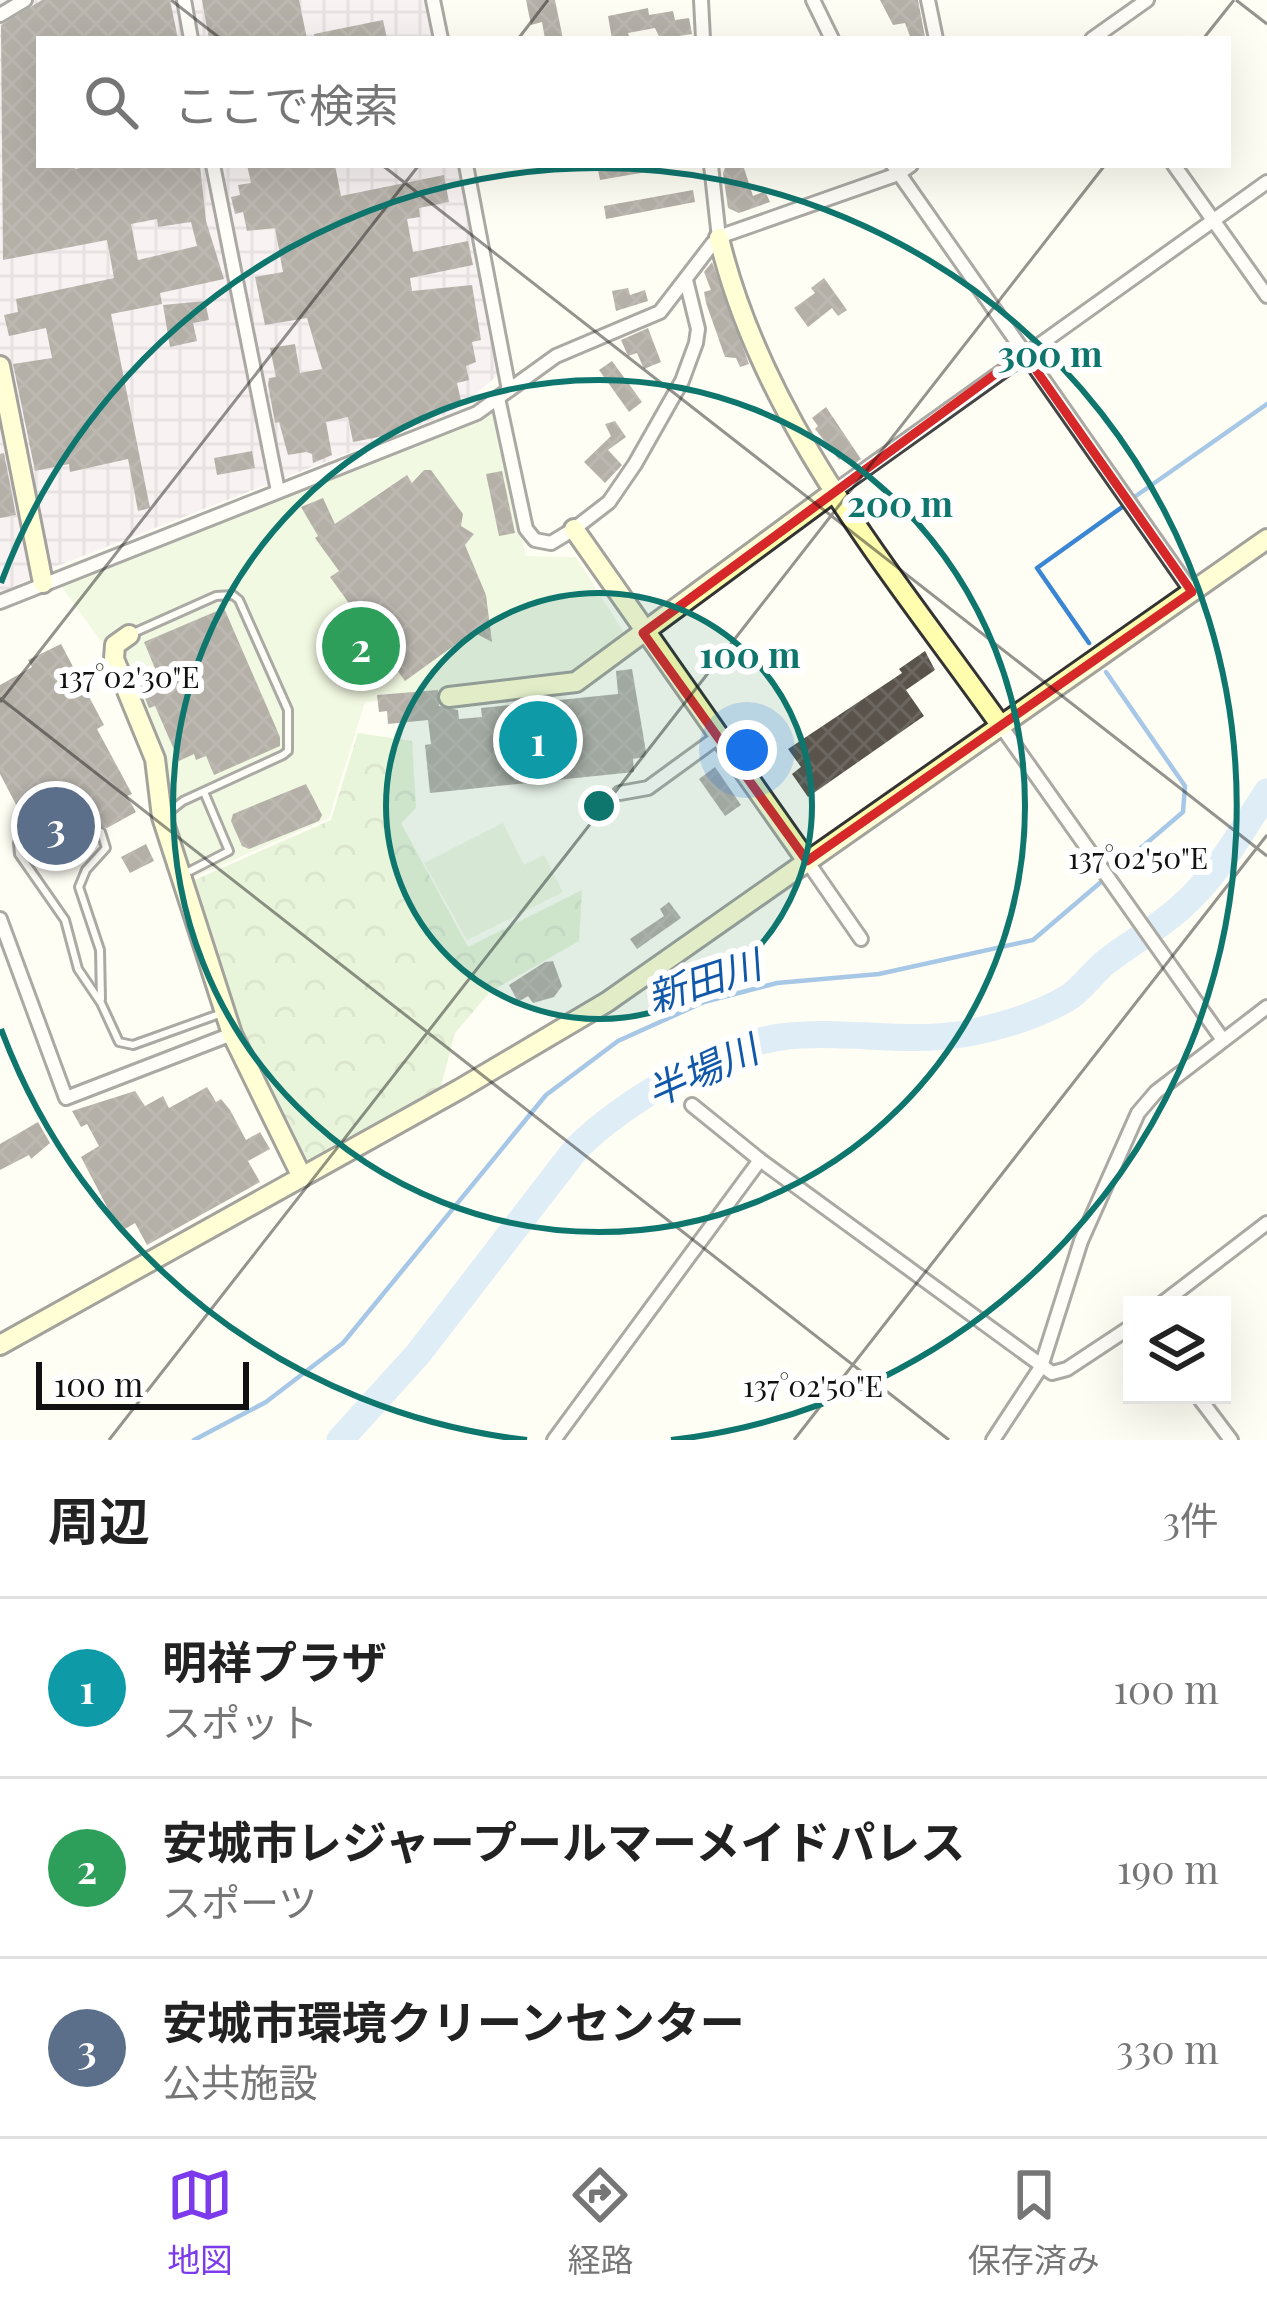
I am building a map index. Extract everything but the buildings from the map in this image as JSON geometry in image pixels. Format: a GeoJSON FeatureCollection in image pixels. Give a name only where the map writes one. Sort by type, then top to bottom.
{"type":"FeatureCollection","features":[{"type":"Feature","properties":{"kind":"street"},"geometry":{"type":"LineString","coordinates":[[0,15],[25,0]]}},
{"type":"Feature","properties":{"kind":"street"},"geometry":{"type":"LineString","coordinates":[[184,0],[190,36]]}},
{"type":"Feature","properties":{"kind":"street"},"geometry":{"type":"LineString","coordinates":[[434,0],[440,36]]}},
{"type":"Feature","properties":{"kind":"street"},"geometry":{"type":"LineString","coordinates":[[701,0],[703,36]]}},
{"type":"Feature","properties":{"kind":"street"},"geometry":{"type":"LineString","coordinates":[[813,0],[831,36]]}},
{"type":"Feature","properties":{"kind":"street"},"geometry":{"type":"LineString","coordinates":[[928,0],[935,36]]}},
{"type":"Feature","properties":{"kind":"street"},"geometry":{"type":"LineString","coordinates":[[1096,36],[1147,0]]}},
{"type":"Feature","properties":{"kind":"street"},"geometry":{"type":"LineString","coordinates":[[214,168],[278,491]]}},
{"type":"Feature","properties":{"kind":"street"},"geometry":{"type":"LineString","coordinates":[[466,168],[529,535],[551,543],[609,502],[682,382],[698,335],[686,280]]}},
{"type":"Feature","properties":{"kind":"street"},"geometry":{"type":"LineString","coordinates":[[711,168],[719,238],[762,362],[835,491],[1223,1040]]}},
{"type":"Feature","properties":{"kind":"street"},"geometry":{"type":"LineString","coordinates":[[1176,168],[1267,296]]}},
{"type":"Feature","properties":{"kind":"street"},"geometry":{"type":"LineString","coordinates":[[0,602],[466,418],[556,356],[660,312],[719,238],[895,170],[1192,592]]}},
{"type":"Feature","properties":{"kind":"street"},"geometry":{"type":"LineString","coordinates":[[449,697],[576,682],[1024,353],[1267,182]]}},
{"type":"Feature","properties":{"kind":"street"},"geometry":{"type":"LineString","coordinates":[[0,366],[44,583]]}},
{"type":"Feature","properties":{"kind":"street"},"geometry":{"type":"LineString","coordinates":[[574,530],[861,939]]}},
{"type":"Feature","properties":{"kind":"street"},"geometry":{"type":"LineString","coordinates":[[0,1345],[588,1014],[1267,539]]}},
{"type":"Feature","properties":{"kind":"street"},"geometry":{"type":"LineString","coordinates":[[129,635],[115,645],[114,659],[155,759],[162,817],[232,1034],[302,1177]]}},
{"type":"Feature","properties":{"kind":"street"},"geometry":{"type":"LineString","coordinates":[[620,793],[647,788],[718,737]]}},
{"type":"Feature","properties":{"kind":"street"},"geometry":{"type":"LineString","coordinates":[[0,919],[66,1098],[232,1034]]}},
{"type":"Feature","properties":{"kind":"street"},"geometry":{"type":"LineString","coordinates":[[993,1440],[1042,1367],[1081,1241],[1125,1135],[1156,1092],[1267,1007]]}},
{"type":"Feature","properties":{"kind":"street"},"geometry":{"type":"LineString","coordinates":[[692,1105],[1042,1367],[1056,1374],[1067,1370],[1123,1332]]}},
{"type":"Feature","properties":{"kind":"street"},"geometry":{"type":"LineString","coordinates":[[554,1440],[760,1160]]}},
{"type":"Feature","properties":{"kind":"street"},"geometry":{"type":"LineString","coordinates":[[1172,1296],[1267,1223]]}},
{"type":"Feature","properties":{"kind":"street"},"geometry":{"type":"LineString","coordinates":[[1203,1404],[1231,1440]]}},
{"type":"Feature","properties":{"kind":"lane"},"geometry":{"type":"LineString","coordinates":[[129,635],[224,594],[239,600],[288,710],[288,751],[162,817]]}},
{"type":"Feature","properties":{"kind":"lane"},"geometry":{"type":"LineString","coordinates":[[181,875],[229,851],[204,792]]}},
{"type":"Feature","properties":{"kind":"lane"},"geometry":{"type":"LineString","coordinates":[[100,832],[106,848],[86,870],[79,887],[100,950],[101,1003]]}},
{"type":"Feature","properties":{"kind":"lane"},"geometry":{"type":"LineString","coordinates":[[27,835],[18,843],[19,854],[65,920],[78,969],[101,1003],[114,1036],[126,1046],[226,1012]]}},
{"type":"Feature","properties":{"kind":"highlighted area"},"geometry":{"type":"Polygon","coordinates":[[[1024,353],[1192,592],[807,861],[643,633],[1024,353]]]}},
{"type":"Feature","properties":{"kind":"shaded area"},"geometry":{"type":"Polygon","coordinates":[[[0,0],[424,0],[431,36],[36,36],[36,168],[458,168],[499,374],[456,411],[52,568],[0,593],[0,0]]]}},
{"type":"Feature","properties":{"kind":"green space"},"geometry":{"type":"Polygon","coordinates":[[[490,412],[496,418],[526,556],[576,557],[626,636],[570,677],[365,702],[329,818],[190,879],[160,747],[120,651],[100,640],[59,583],[490,412]]]}},
{"type":"Feature","properties":{"kind":"green space"},"geometry":{"type":"Polygon","coordinates":[[[358,733],[412,741],[416,808],[401,823],[468,947],[582,890],[579,941],[490,992],[455,1033],[440,1090],[312,1161],[303,1160],[246,1041],[190,882],[331,820],[358,733]]]}},
{"type":"Feature","properties":{"kind":"green space"},"geometry":{"type":"Polygon","coordinates":[[[503,823],[524,865],[544,855],[563,892],[467,940],[424,863],[503,823]]]}},
{"type":"Feature","properties":{"kind":"waterway","name":"新田川"},"geometry":{"type":"LineString","coordinates":[[1133,498],[1267,404]]}},
{"type":"Feature","properties":{"kind":"waterway","name":"新田川"},"geometry":{"type":"LineString","coordinates":[[1089,643],[1037,568],[1125,505]]}},
{"type":"Feature","properties":{"kind":"waterway","name":"新田川"},"geometry":{"type":"LineString","coordinates":[[194,1440],[266,1402],[343,1343],[546,1095],[618,1041],[704,1002],[777,983],[879,974],[1033,940],[1183,812],[1185,786],[1106,672]]}},
{"type":"Feature","properties":{"kind":"waterway","name":"半場川"},"geometry":{"type":"LineString","coordinates":[[340,1440],[418,1354],[576,1149],[618,1114],[700,1064],[756,1042],[804,1035],[918,1038],[963,1034],[1055,1005],[1163,922],[1206,882],[1267,792]]}},
{"type":"Feature","properties":{"kind":"place","name":"安城市レジャープールマーメイドパレス"},"geometry":{"type":"Point","coordinates":[361,646]}},
{"type":"Feature","properties":{"kind":"place","name":"明祥プラザ"},"geometry":{"type":"Point","coordinates":[538,740]}},
{"type":"Feature","properties":{"kind":"place","name":"安城市環境クリーンセンター"},"geometry":{"type":"Point","coordinates":[56,826]}}]}
